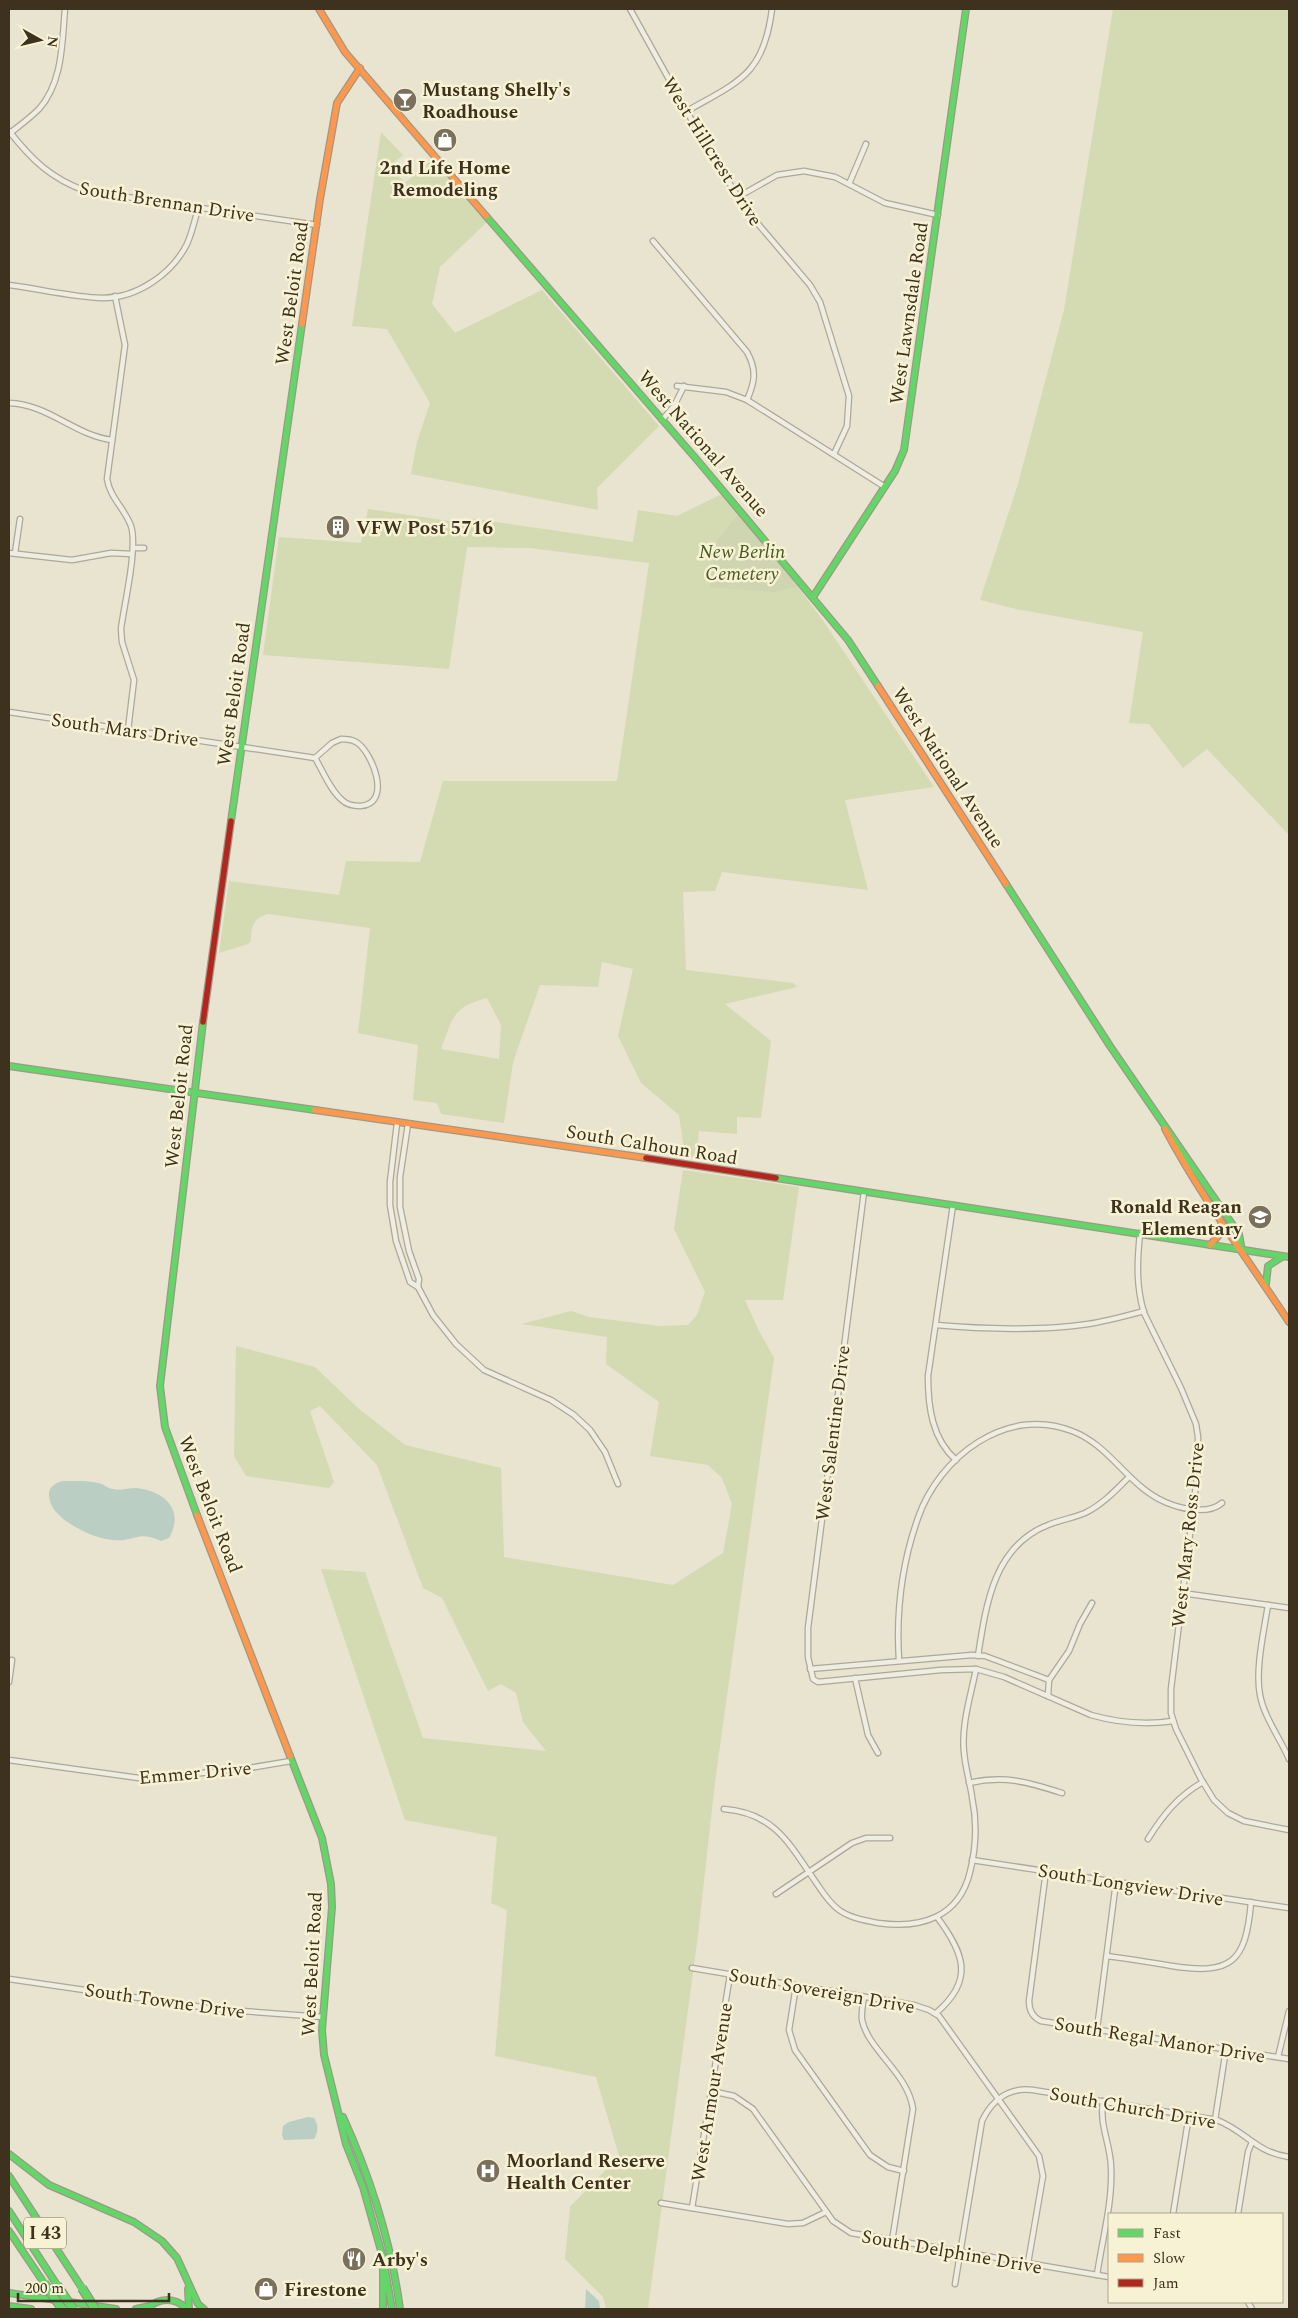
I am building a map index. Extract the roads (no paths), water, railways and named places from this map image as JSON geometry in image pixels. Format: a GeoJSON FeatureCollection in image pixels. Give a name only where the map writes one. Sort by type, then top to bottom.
{"type":"FeatureCollection","features":[{"type":"Feature","properties":{"kind":"main road","name":"West National Avenue"},"geometry":{"type":"LineString","coordinates":[[319,9],[336,38],[360,68],[814,597],[851,646],[1110,1046],[1163,1124],[1176,1139],[1239,1234],[1242,1250]]}},
{"type":"Feature","properties":{"kind":"main road","name":"West Lawnsdale Road"},"geometry":{"type":"LineString","coordinates":[[814,597],[885,487],[900,461],[907,438],[966,9]]}},
{"type":"Feature","properties":{"kind":"main road","name":"West Beloit Road"},"geometry":{"type":"LineString","coordinates":[[360,68],[341,96],[334,114],[317,224],[212,951],[161,1371],[162,1412],[176,1461],[322,1838],[331,1884],[331,1924],[322,2017],[324,2055],[346,2144],[363,2188],[383,2258],[392,2309]]}},
{"type":"Feature","properties":{"kind":"main road","name":"South Calhoun Road"},"geometry":{"type":"LineString","coordinates":[[9,1066],[953,1205],[1286,1257]]}},
{"type":"Feature","properties":{"kind":"main road","name":"West National Avenue"},"geometry":{"type":"LineString","coordinates":[[1163,1124],[1181,1160],[1230,1237],[1242,1250],[1289,1322]]}},
{"type":"Feature","properties":{"kind":"main road"},"geometry":{"type":"LineString","coordinates":[[1210,1245],[1221,1233],[1222,1228],[1219,1219]]}},
{"type":"Feature","properties":{"kind":"main road"},"geometry":{"type":"LineString","coordinates":[[1266,1287],[1268,1266],[1286,1257]]}},
{"type":"Feature","properties":{"kind":"main road","name":"West Beloit Road"},"geometry":{"type":"LineString","coordinates":[[338,2109],[364,2165],[391,2251],[400,2309]]}},
{"type":"Feature","properties":{"kind":"main road"},"geometry":{"type":"LineString","coordinates":[[9,2154],[53,2188],[143,2228],[158,2238],[172,2252],[198,2304],[204,2309]]}},
{"type":"Feature","properties":{"kind":"main road","name":"I 43"},"geometry":{"type":"LineString","coordinates":[[9,2176],[95,2309]]}},
{"type":"Feature","properties":{"kind":"main road","name":"I 43"},"geometry":{"type":"LineString","coordinates":[[9,2211],[73,2309]]}},
{"type":"Feature","properties":{"kind":"main road"},"geometry":{"type":"LineString","coordinates":[[9,2231],[62,2309]]}},
{"type":"Feature","properties":{"kind":"main road"},"geometry":{"type":"LineString","coordinates":[[383,2258],[384,2309]]}},
{"type":"Feature","properties":{"kind":"main road"},"geometry":{"type":"LineString","coordinates":[[186,2277],[188,2309]]}},
{"type":"Feature","properties":{"kind":"main road"},"geometry":{"type":"LineString","coordinates":[[9,2293],[116,2309]]}},
{"type":"Feature","properties":{"kind":"main road"},"geometry":{"type":"LineString","coordinates":[[136,2309],[148,2308],[163,2300],[171,2300],[178,2302],[188,2309]]}},
{"type":"Feature","properties":{"kind":"main road"},"geometry":{"type":"LineString","coordinates":[[9,2306],[31,2309]]}},
{"type":"Feature","properties":{"kind":"street"},"geometry":{"type":"LineString","coordinates":[[9,133],[39,108],[54,84],[58,68],[65,9]]}},
{"type":"Feature","properties":{"kind":"street","name":"West Hillcrest Drive"},"geometry":{"type":"LineString","coordinates":[[630,9],[687,112],[738,197],[761,230],[810,285],[825,314],[846,384],[849,402],[847,426],[834,454]]}},
{"type":"Feature","properties":{"kind":"street"},"geometry":{"type":"LineString","coordinates":[[687,112],[735,84],[755,64],[767,40],[772,9]]}},
{"type":"Feature","properties":{"kind":"street","name":"South Brennan Drive"},"geometry":{"type":"LineString","coordinates":[[9,133],[41,167],[73,186],[100,194],[317,224]]}},
{"type":"Feature","properties":{"kind":"street"},"geometry":{"type":"LineString","coordinates":[[849,184],[866,144]]}},
{"type":"Feature","properties":{"kind":"street"},"geometry":{"type":"LineString","coordinates":[[738,197],[777,175],[795,171],[825,174],[890,205],[938,215]]}},
{"type":"Feature","properties":{"kind":"street"},"geometry":{"type":"LineString","coordinates":[[9,284],[89,296],[115,296],[144,286],[169,268],[186,246],[198,208]]}},
{"type":"Feature","properties":{"kind":"street"},"geometry":{"type":"LineString","coordinates":[[653,241],[747,352],[755,373],[748,400]]}},
{"type":"Feature","properties":{"kind":"street"},"geometry":{"type":"LineString","coordinates":[[115,296],[126,345],[112,440],[108,487],[131,526],[132,551],[121,629],[122,642],[134,680],[128,730]]}},
{"type":"Feature","properties":{"kind":"street"},"geometry":{"type":"LineString","coordinates":[[677,386],[726,392],[748,400],[885,487]]}},
{"type":"Feature","properties":{"kind":"street"},"geometry":{"type":"LineString","coordinates":[[662,420],[674,406],[684,386]]}},
{"type":"Feature","properties":{"kind":"street"},"geometry":{"type":"LineString","coordinates":[[9,403],[34,406],[90,434],[112,440]]}},
{"type":"Feature","properties":{"kind":"street"},"geometry":{"type":"LineString","coordinates":[[15,554],[20,519]]}},
{"type":"Feature","properties":{"kind":"street"},"geometry":{"type":"LineString","coordinates":[[9,552],[72,560],[144,548]]}},
{"type":"Feature","properties":{"kind":"street","name":"South Mars Drive"},"geometry":{"type":"LineString","coordinates":[[9,712],[315,758]]}},
{"type":"Feature","properties":{"kind":"street"},"geometry":{"type":"LineString","coordinates":[[341,739],[357,742],[363,748],[378,779],[376,795],[370,803],[361,806],[343,802],[336,794],[315,758],[332,743],[341,739]]}},
{"type":"Feature","properties":{"kind":"street"},"geometry":{"type":"LineString","coordinates":[[397,1123],[390,1182],[390,1205],[398,1248],[410,1282],[418,1287],[433,1315],[456,1344],[484,1370],[551,1400],[574,1415],[590,1430],[605,1452],[618,1484]]}},
{"type":"Feature","properties":{"kind":"street"},"geometry":{"type":"LineString","coordinates":[[408,1124],[400,1177],[400,1205],[408,1246],[419,1279],[418,1287]]}},
{"type":"Feature","properties":{"kind":"street","name":"West Salentine Drive"},"geometry":{"type":"LineString","coordinates":[[856,1678],[818,1682],[813,1679],[810,1669],[808,1628],[864,1192]]}},
{"type":"Feature","properties":{"kind":"street"},"geometry":{"type":"LineString","coordinates":[[390,1205],[400,1205]]}},
{"type":"Feature","properties":{"kind":"street"},"geometry":{"type":"LineString","coordinates":[[953,1205],[928,1376],[930,1413],[934,1429],[941,1442],[956,1460]]}},
{"type":"Feature","properties":{"kind":"street","name":"West Mary Ross Drive"},"geometry":{"type":"LineString","coordinates":[[1140,1233],[1137,1278],[1144,1310],[1196,1424],[1199,1454],[1171,1689],[1173,1720],[1176,1730],[1214,1800],[1228,1813],[1244,1821],[1289,1830]]}},
{"type":"Feature","properties":{"kind":"street"},"geometry":{"type":"LineString","coordinates":[[398,1248],[408,1246]]}},
{"type":"Feature","properties":{"kind":"street"},"geometry":{"type":"LineString","coordinates":[[936,1326],[971,1328],[1087,1324],[1144,1310]]}},
{"type":"Feature","properties":{"kind":"street"},"geometry":{"type":"LineString","coordinates":[[898,1660],[900,1601],[910,1541],[918,1516],[929,1493],[956,1460],[987,1436],[1003,1429],[1037,1424],[1072,1431],[1087,1438],[1102,1449],[1129,1477],[1151,1495],[1166,1503],[1193,1509],[1211,1510],[1222,1502]]}},
{"type":"Feature","properties":{"kind":"street"},"geometry":{"type":"LineString","coordinates":[[978,1656],[987,1605],[994,1580],[1004,1559],[1015,1545],[1030,1534],[1048,1525],[1084,1513],[1096,1506],[1129,1477]]}},
{"type":"Feature","properties":{"kind":"street"},"geometry":{"type":"LineString","coordinates":[[1182,1593],[1289,1608]]}},
{"type":"Feature","properties":{"kind":"street"},"geometry":{"type":"LineString","coordinates":[[1048,1696],[1050,1680],[1069,1651],[1080,1624],[1092,1604]]}},
{"type":"Feature","properties":{"kind":"street"},"geometry":{"type":"LineString","coordinates":[[1268,1605],[1259,1676],[1260,1694],[1264,1708],[1289,1759]]}},
{"type":"Feature","properties":{"kind":"street"},"geometry":{"type":"LineString","coordinates":[[810,1669],[898,1660],[978,1656],[1004,1662],[1050,1680]]}},
{"type":"Feature","properties":{"kind":"street"},"geometry":{"type":"LineString","coordinates":[[9,1682],[12,1660]]}},
{"type":"Feature","properties":{"kind":"street"},"geometry":{"type":"LineString","coordinates":[[878,1753],[868,1735],[856,1678],[941,1670],[976,1669],[1004,1677],[1091,1716],[1122,1723],[1153,1723],[1173,1720]]}},
{"type":"Feature","properties":{"kind":"street"},"geometry":{"type":"LineString","coordinates":[[724,1810],[752,1815],[770,1824],[785,1837],[834,1906],[857,1918],[901,1926],[920,1924],[937,1917],[952,1905],[962,1893],[968,1880],[972,1860],[975,1818],[963,1742],[976,1669]]}},
{"type":"Feature","properties":{"kind":"street","name":"Emmer Drive"},"geometry":{"type":"LineString","coordinates":[[9,1760],[146,1779],[258,1767],[291,1760]]}},
{"type":"Feature","properties":{"kind":"street"},"geometry":{"type":"LineString","coordinates":[[969,1783],[1006,1779],[1024,1781],[1062,1793]]}},
{"type":"Feature","properties":{"kind":"street"},"geometry":{"type":"LineString","coordinates":[[1148,1839],[1171,1805],[1182,1794],[1203,1782]]}},
{"type":"Feature","properties":{"kind":"street"},"geometry":{"type":"LineString","coordinates":[[776,1894],[858,1840],[890,1838]]}},
{"type":"Feature","properties":{"kind":"street","name":"South Longview Drive"},"geometry":{"type":"LineString","coordinates":[[972,1860],[1289,1908]]}},
{"type":"Feature","properties":{"kind":"street","name":"South Regal Manor Drive"},"geometry":{"type":"LineString","coordinates":[[1046,1871],[1029,2001],[1033,2015],[1041,2021],[1289,2059]]}},
{"type":"Feature","properties":{"kind":"street"},"geometry":{"type":"LineString","coordinates":[[1097,2029],[1116,1882]]}},
{"type":"Feature","properties":{"kind":"street"},"geometry":{"type":"LineString","coordinates":[[1107,1956],[1198,1970],[1219,1967],[1234,1958],[1243,1947],[1251,1902]]}},
{"type":"Feature","properties":{"kind":"street"},"geometry":{"type":"LineString","coordinates":[[936,2013],[955,1994],[960,1982],[962,1967],[957,1947],[937,1917]]}},
{"type":"Feature","properties":{"kind":"street","name":"South Sovereign Drive"},"geometry":{"type":"LineString","coordinates":[[692,1968],[914,2005],[936,2013],[1034,2146],[1041,2161],[1042,2176],[1028,2263]]}},
{"type":"Feature","properties":{"kind":"street","name":"West Armour Avenue"},"geometry":{"type":"LineString","coordinates":[[692,2208],[730,1975]]}},
{"type":"Feature","properties":{"kind":"street","name":"South Towne Drive"},"geometry":{"type":"LineString","coordinates":[[9,1979],[215,2009],[322,2017]]}},
{"type":"Feature","properties":{"kind":"street"},"geometry":{"type":"LineString","coordinates":[[796,1986],[789,2030],[795,2050],[870,2155],[888,2167],[904,2171]]}},
{"type":"Feature","properties":{"kind":"street"},"geometry":{"type":"LineString","coordinates":[[864,1997],[862,2015],[866,2030],[905,2085],[912,2100],[912,2117],[892,2241]]}},
{"type":"Feature","properties":{"kind":"street"},"geometry":{"type":"LineString","coordinates":[[1278,2057],[1289,2011]]}},
{"type":"Feature","properties":{"kind":"street"},"geometry":{"type":"LineString","coordinates":[[1215,2120],[1226,2049]]}},
{"type":"Feature","properties":{"kind":"street","name":"South Church Drive"},"geometry":{"type":"LineString","coordinates":[[999,2098],[1014,2091],[1029,2089],[1215,2120],[1236,2130],[1267,2152],[1289,2157]]}},
{"type":"Feature","properties":{"kind":"street","name":"South Delphine Drive"},"geometry":{"type":"LineString","coordinates":[[711,2091],[734,2096],[753,2109],[826,2212],[838,2226],[851,2233],[1108,2277]]}},
{"type":"Feature","properties":{"kind":"street"},"geometry":{"type":"LineString","coordinates":[[955,2284],[982,2121],[988,2109],[999,2098]]}},
{"type":"Feature","properties":{"kind":"street"},"geometry":{"type":"LineString","coordinates":[[1096,2274],[1111,2177],[1110,2154],[1101,2117],[1103,2101]]}},
{"type":"Feature","properties":{"kind":"street"},"geometry":{"type":"LineString","coordinates":[[1173,2213],[1189,2115]]}},
{"type":"Feature","properties":{"kind":"street"},"geometry":{"type":"LineString","coordinates":[[1238,2213],[1252,2142]]}},
{"type":"Feature","properties":{"kind":"street"},"geometry":{"type":"LineString","coordinates":[[662,2203],[795,2224],[812,2220],[826,2212]]}},
{"type":"Feature","properties":{"kind":"place","name":"Mustang Shelly's Roadhouse"},"geometry":{"type":"Point","coordinates":[405,100]}},
{"type":"Feature","properties":{"kind":"place","name":"2nd Life Home Remodeling"},"geometry":{"type":"Point","coordinates":[445,140]}},
{"type":"Feature","properties":{"kind":"place","name":"VFW Post 5716"},"geometry":{"type":"Point","coordinates":[338,527]}},
{"type":"Feature","properties":{"kind":"place","name":"Ronald Reagan Elementary"},"geometry":{"type":"Point","coordinates":[1260,1217]}},
{"type":"Feature","properties":{"kind":"place","name":"Moorland Reserve Health Center"},"geometry":{"type":"Point","coordinates":[488,2171]}},
{"type":"Feature","properties":{"kind":"place","name":"Arby's"},"geometry":{"type":"Point","coordinates":[354,2259]}},
{"type":"Feature","properties":{"kind":"place","name":"Firestone"},"geometry":{"type":"Point","coordinates":[266,2289]}},
{"type":"Feature","properties":{"kind":"park label","name":"New Berlin Cemetery"},"geometry":{"type":"Point","coordinates":[742,562]}}]}
